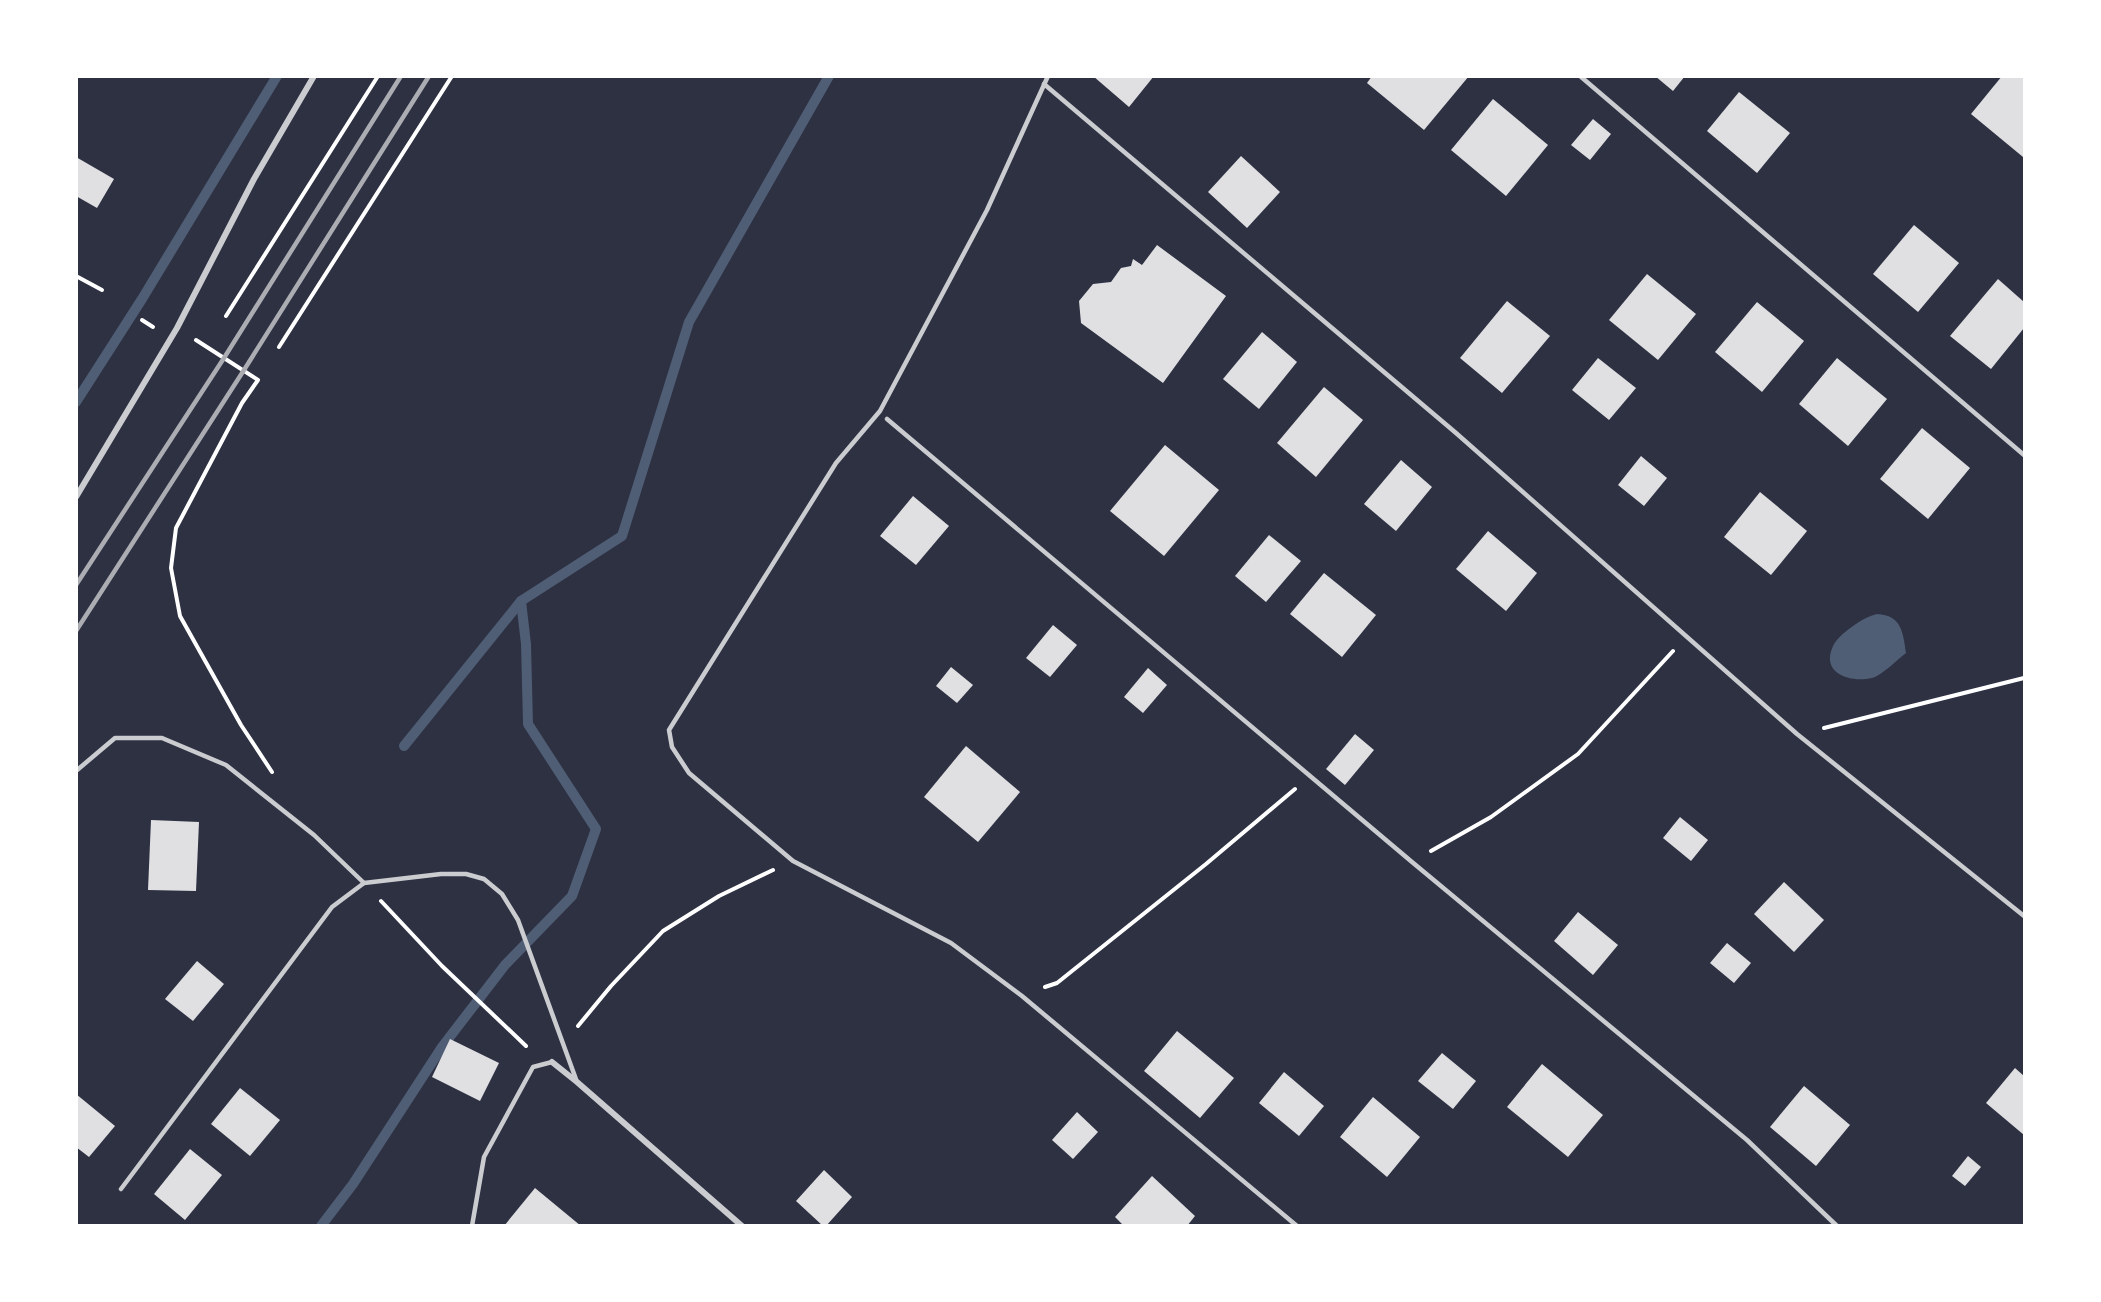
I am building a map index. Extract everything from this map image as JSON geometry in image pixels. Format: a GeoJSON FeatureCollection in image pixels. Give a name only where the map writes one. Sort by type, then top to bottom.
{"type":"FeatureCollection","features":[{"type":"Feature","properties":{"kind":"street"},"geometry":{"type":"LineString","coordinates":[[76,497],[177,328],[255,179],[314,76]]}},
{"type":"Feature","properties":{"kind":"street"},"geometry":{"type":"LineString","coordinates":[[552,1062],[742,1226]]}},
{"type":"Feature","properties":{"kind":"lane"},"geometry":{"type":"LineString","coordinates":[[1048,76],[987,210],[880,411],[836,463],[669,730],[672,747],[689,773],[793,861],[951,943],[1022,996],[1297,1226]]}},
{"type":"Feature","properties":{"kind":"lane"},"geometry":{"type":"LineString","coordinates":[[1580,76],[2025,455]]}},
{"type":"Feature","properties":{"kind":"lane"},"geometry":{"type":"LineString","coordinates":[[1044,84],[1455,433],[1797,734],[2025,916]]}},
{"type":"Feature","properties":{"kind":"lane"},"geometry":{"type":"LineString","coordinates":[[887,419],[1747,1140],[1837,1226]]}},
{"type":"Feature","properties":{"kind":"lane"},"geometry":{"type":"LineString","coordinates":[[76,771],[115,738],[162,738],[226,765],[314,836],[364,883]]}},
{"type":"Feature","properties":{"kind":"lane"},"geometry":{"type":"LineString","coordinates":[[121,1188],[332,907],[364,883],[441,874],[466,874],[484,879],[502,894],[518,920],[531,951],[577,1082]]}},
{"type":"Feature","properties":{"kind":"lane"},"geometry":{"type":"LineString","coordinates":[[472,1226],[484,1157],[533,1067],[552,1062]]}},
{"type":"Feature","properties":{"kind":"path"},"geometry":{"type":"LineString","coordinates":[[226,316],[378,76]]}},
{"type":"Feature","properties":{"kind":"path"},"geometry":{"type":"LineString","coordinates":[[279,347],[452,76]]}},
{"type":"Feature","properties":{"kind":"path"},"geometry":{"type":"LineString","coordinates":[[76,276],[102,290]]}},
{"type":"Feature","properties":{"kind":"path"},"geometry":{"type":"LineString","coordinates":[[177,328],[258,380],[242,403],[176,528],[171,568],[180,616],[241,725],[278,780]]}},
{"type":"Feature","properties":{"kind":"path"},"geometry":{"type":"LineString","coordinates":[[1413,862],[1491,817],[1578,754],[1686,637]]}},
{"type":"Feature","properties":{"kind":"path"},"geometry":{"type":"LineString","coordinates":[[1797,734],[2025,678]]}},
{"type":"Feature","properties":{"kind":"path"},"geometry":{"type":"LineString","coordinates":[[1022,996],[1057,983],[1206,864],[1311,775]]}},
{"type":"Feature","properties":{"kind":"path"},"geometry":{"type":"LineString","coordinates":[[563,1044],[611,986],[663,931],[719,896],[793,861]]}},
{"type":"Feature","properties":{"kind":"path"},"geometry":{"type":"LineString","coordinates":[[364,883],[442,966],[531,1051]]}},
{"type":"Feature","properties":{"kind":"water"},"geometry":{"type":"Polygon","coordinates":[[[1877,614],[1892,618],[1900,626],[1906,653],[1872,678],[1855,679],[1834,670],[1830,656],[1836,641],[1852,627],[1877,614]]]}},
{"type":"Feature","properties":{"kind":"building"},"geometry":{"type":"Polygon","coordinates":[[[1093,76],[1154,76],[1129,107],[1093,76]]]}},
{"type":"Feature","properties":{"kind":"building"},"geometry":{"type":"Polygon","coordinates":[[[1372,76],[1469,76],[1424,130],[1367,83],[1372,76]]]}},
{"type":"Feature","properties":{"kind":"building"},"geometry":{"type":"Polygon","coordinates":[[[1655,76],[1685,76],[1673,91],[1655,76]]]}},
{"type":"Feature","properties":{"kind":"building"},"geometry":{"type":"Polygon","coordinates":[[[2002,76],[2024,76],[2023,157],[1971,114],[2002,76]]]}},
{"type":"Feature","properties":{"kind":"building"},"geometry":{"type":"Polygon","coordinates":[[[1739,92],[1790,133],[1757,173],[1707,131],[1739,92]]]}},
{"type":"Feature","properties":{"kind":"building"},"geometry":{"type":"Polygon","coordinates":[[[1493,99],[1548,145],[1506,196],[1451,150],[1493,99]]]}},
{"type":"Feature","properties":{"kind":"building"},"geometry":{"type":"Polygon","coordinates":[[[1593,119],[1611,134],[1590,160],[1571,145],[1593,119]]]}},
{"type":"Feature","properties":{"kind":"building"},"geometry":{"type":"Polygon","coordinates":[[[1241,156],[1280,192],[1247,228],[1208,192],[1241,156]]]}},
{"type":"Feature","properties":{"kind":"building"},"geometry":{"type":"Polygon","coordinates":[[[76,157],[114,179],[97,208],[76,196],[76,157]]]}},
{"type":"Feature","properties":{"kind":"building"},"geometry":{"type":"Polygon","coordinates":[[[1914,225],[1959,263],[1918,312],[1873,274],[1914,225]]]}},
{"type":"Feature","properties":{"kind":"building"},"geometry":{"type":"Polygon","coordinates":[[[1157,245],[1226,296],[1163,383],[1081,323],[1079,301],[1093,284],[1111,282],[1121,268],[1131,266],[1133,259],[1142,265],[1157,245]]]}},
{"type":"Feature","properties":{"kind":"building"},"geometry":{"type":"Polygon","coordinates":[[[1647,274],[1696,314],[1658,360],[1609,320],[1647,274]]]}},
{"type":"Feature","properties":{"kind":"building"},"geometry":{"type":"Polygon","coordinates":[[[1998,279],[2024,302],[2024,328],[1991,369],[1950,336],[1998,279]]]}},
{"type":"Feature","properties":{"kind":"building"},"geometry":{"type":"Polygon","coordinates":[[[1507,301],[1550,336],[1502,393],[1460,358],[1507,301]]]}},
{"type":"Feature","properties":{"kind":"building"},"geometry":{"type":"Polygon","coordinates":[[[1757,302],[1804,341],[1762,392],[1715,352],[1757,302]]]}},
{"type":"Feature","properties":{"kind":"building"},"geometry":{"type":"Polygon","coordinates":[[[1262,332],[1297,362],[1259,409],[1223,379],[1262,332]]]}},
{"type":"Feature","properties":{"kind":"building"},"geometry":{"type":"Polygon","coordinates":[[[1598,358],[1636,388],[1609,420],[1572,390],[1598,358]]]}},
{"type":"Feature","properties":{"kind":"building"},"geometry":{"type":"Polygon","coordinates":[[[1837,358],[1887,399],[1848,446],[1799,404],[1837,358]]]}},
{"type":"Feature","properties":{"kind":"building"},"geometry":{"type":"Polygon","coordinates":[[[1324,387],[1363,420],[1316,477],[1277,443],[1324,387]]]}},
{"type":"Feature","properties":{"kind":"building"},"geometry":{"type":"Polygon","coordinates":[[[1922,428],[1970,468],[1928,519],[1880,479],[1922,428]]]}},
{"type":"Feature","properties":{"kind":"building"},"geometry":{"type":"Polygon","coordinates":[[[1165,445],[1219,490],[1164,556],[1110,511],[1165,445]]]}},
{"type":"Feature","properties":{"kind":"building"},"geometry":{"type":"Polygon","coordinates":[[[1641,456],[1667,478],[1644,506],[1618,485],[1641,456]]]}},
{"type":"Feature","properties":{"kind":"building"},"geometry":{"type":"Polygon","coordinates":[[[1401,460],[1432,487],[1396,531],[1364,504],[1401,460]]]}},
{"type":"Feature","properties":{"kind":"building"},"geometry":{"type":"Polygon","coordinates":[[[1760,492],[1807,531],[1771,575],[1724,537],[1760,492]]]}},
{"type":"Feature","properties":{"kind":"building"},"geometry":{"type":"Polygon","coordinates":[[[913,496],[949,526],[916,565],[880,536],[913,496]]]}},
{"type":"Feature","properties":{"kind":"building"},"geometry":{"type":"Polygon","coordinates":[[[1488,531],[1537,573],[1506,611],[1456,569],[1488,531]]]}},
{"type":"Feature","properties":{"kind":"building"},"geometry":{"type":"Polygon","coordinates":[[[1269,535],[1301,561],[1266,602],[1235,576],[1269,535]]]}},
{"type":"Feature","properties":{"kind":"building"},"geometry":{"type":"Polygon","coordinates":[[[1324,573],[1376,615],[1342,657],[1290,614],[1324,573]]]}},
{"type":"Feature","properties":{"kind":"building"},"geometry":{"type":"Polygon","coordinates":[[[1053,625],[1077,645],[1050,677],[1026,658],[1053,625]]]}},
{"type":"Feature","properties":{"kind":"building"},"geometry":{"type":"Polygon","coordinates":[[[951,667],[973,685],[957,703],[936,686],[951,667]]]}},
{"type":"Feature","properties":{"kind":"building"},"geometry":{"type":"Polygon","coordinates":[[[1148,668],[1167,685],[1143,713],[1124,697],[1148,668]]]}},
{"type":"Feature","properties":{"kind":"building"},"geometry":{"type":"Polygon","coordinates":[[[1355,734],[1374,750],[1345,785],[1326,769],[1355,734]]]}},
{"type":"Feature","properties":{"kind":"building"},"geometry":{"type":"Polygon","coordinates":[[[966,746],[1020,792],[978,842],[924,797],[966,746]]]}},
{"type":"Feature","properties":{"kind":"building"},"geometry":{"type":"Polygon","coordinates":[[[1680,817],[1708,840],[1691,861],[1663,838],[1680,817]]]}},
{"type":"Feature","properties":{"kind":"building"},"geometry":{"type":"Polygon","coordinates":[[[151,820],[199,822],[196,891],[148,890],[151,820]]]}},
{"type":"Feature","properties":{"kind":"building"},"geometry":{"type":"Polygon","coordinates":[[[1784,882],[1824,920],[1794,952],[1754,914],[1784,882]]]}},
{"type":"Feature","properties":{"kind":"building"},"geometry":{"type":"Polygon","coordinates":[[[1578,912],[1618,945],[1593,975],[1554,941],[1578,912]]]}},
{"type":"Feature","properties":{"kind":"building"},"geometry":{"type":"Polygon","coordinates":[[[1727,943],[1751,963],[1734,983],[1710,963],[1727,943]]]}},
{"type":"Feature","properties":{"kind":"building"},"geometry":{"type":"Polygon","coordinates":[[[197,961],[224,984],[193,1021],[165,999],[197,961]]]}},
{"type":"Feature","properties":{"kind":"building"},"geometry":{"type":"Polygon","coordinates":[[[1177,1031],[1234,1078],[1200,1118],[1144,1071],[1177,1031]]]}},
{"type":"Feature","properties":{"kind":"building"},"geometry":{"type":"Polygon","coordinates":[[[450,1039],[499,1063],[480,1101],[432,1077],[450,1039]]]}},
{"type":"Feature","properties":{"kind":"building"},"geometry":{"type":"Polygon","coordinates":[[[1442,1053],[1476,1081],[1453,1109],[1418,1081],[1442,1053]]]}},
{"type":"Feature","properties":{"kind":"building"},"geometry":{"type":"Polygon","coordinates":[[[1542,1064],[1603,1115],[1568,1157],[1507,1107],[1542,1064]]]}},
{"type":"Feature","properties":{"kind":"building"},"geometry":{"type":"Polygon","coordinates":[[[2015,1068],[2024,1076],[2024,1135],[1986,1103],[2015,1068]]]}},
{"type":"Feature","properties":{"kind":"building"},"geometry":{"type":"Polygon","coordinates":[[[1284,1072],[1324,1106],[1299,1136],[1259,1103],[1284,1072]]]}},
{"type":"Feature","properties":{"kind":"building"},"geometry":{"type":"Polygon","coordinates":[[[1804,1086],[1850,1125],[1816,1166],[1770,1127],[1804,1086]]]}},
{"type":"Feature","properties":{"kind":"building"},"geometry":{"type":"Polygon","coordinates":[[[240,1088],[280,1120],[250,1156],[211,1124],[240,1088]]]}},
{"type":"Feature","properties":{"kind":"building"},"geometry":{"type":"Polygon","coordinates":[[[76,1094],[115,1126],[89,1157],[76,1147],[76,1094]]]}},
{"type":"Feature","properties":{"kind":"building"},"geometry":{"type":"Polygon","coordinates":[[[1373,1097],[1420,1137],[1387,1177],[1340,1137],[1373,1097]]]}},
{"type":"Feature","properties":{"kind":"building"},"geometry":{"type":"Polygon","coordinates":[[[1077,1112],[1098,1132],[1073,1159],[1052,1140],[1077,1112]]]}},
{"type":"Feature","properties":{"kind":"building"},"geometry":{"type":"Polygon","coordinates":[[[190,1149],[222,1175],[185,1220],[154,1194],[190,1149]]]}},
{"type":"Feature","properties":{"kind":"building"},"geometry":{"type":"Polygon","coordinates":[[[1968,1156],[1981,1167],[1965,1186],[1952,1176],[1968,1156]]]}},
{"type":"Feature","properties":{"kind":"building"},"geometry":{"type":"Polygon","coordinates":[[[824,1170],[852,1197],[826,1226],[823,1226],[796,1201],[824,1170]]]}},
{"type":"Feature","properties":{"kind":"building"},"geometry":{"type":"Polygon","coordinates":[[[1152,1176],[1195,1216],[1187,1226],[1124,1226],[1115,1217],[1152,1176]]]}},
{"type":"Feature","properties":{"kind":"building"},"geometry":{"type":"Polygon","coordinates":[[[535,1188],[581,1226],[504,1226],[535,1188]]]}},
{"type":"Feature","properties":{"kind":"waterway"},"geometry":{"type":"LineString","coordinates":[[76,402],[142,299],[277,76]]}},
{"type":"Feature","properties":{"kind":"waterway"},"geometry":{"type":"LineString","coordinates":[[404,746],[521,601],[622,536],[689,322],[829,76]]}},
{"type":"Feature","properties":{"kind":"waterway"},"geometry":{"type":"LineString","coordinates":[[321,1226],[353,1184],[442,1047],[505,965],[572,896],[596,829],[528,724],[526,644],[521,601]]}},
{"type":"Feature","properties":{"kind":"railway"},"geometry":{"type":"LineString","coordinates":[[76,585],[224,358],[401,76]]}},
{"type":"Feature","properties":{"kind":"railway"},"geometry":{"type":"LineString","coordinates":[[76,631],[429,76]]}}]}
